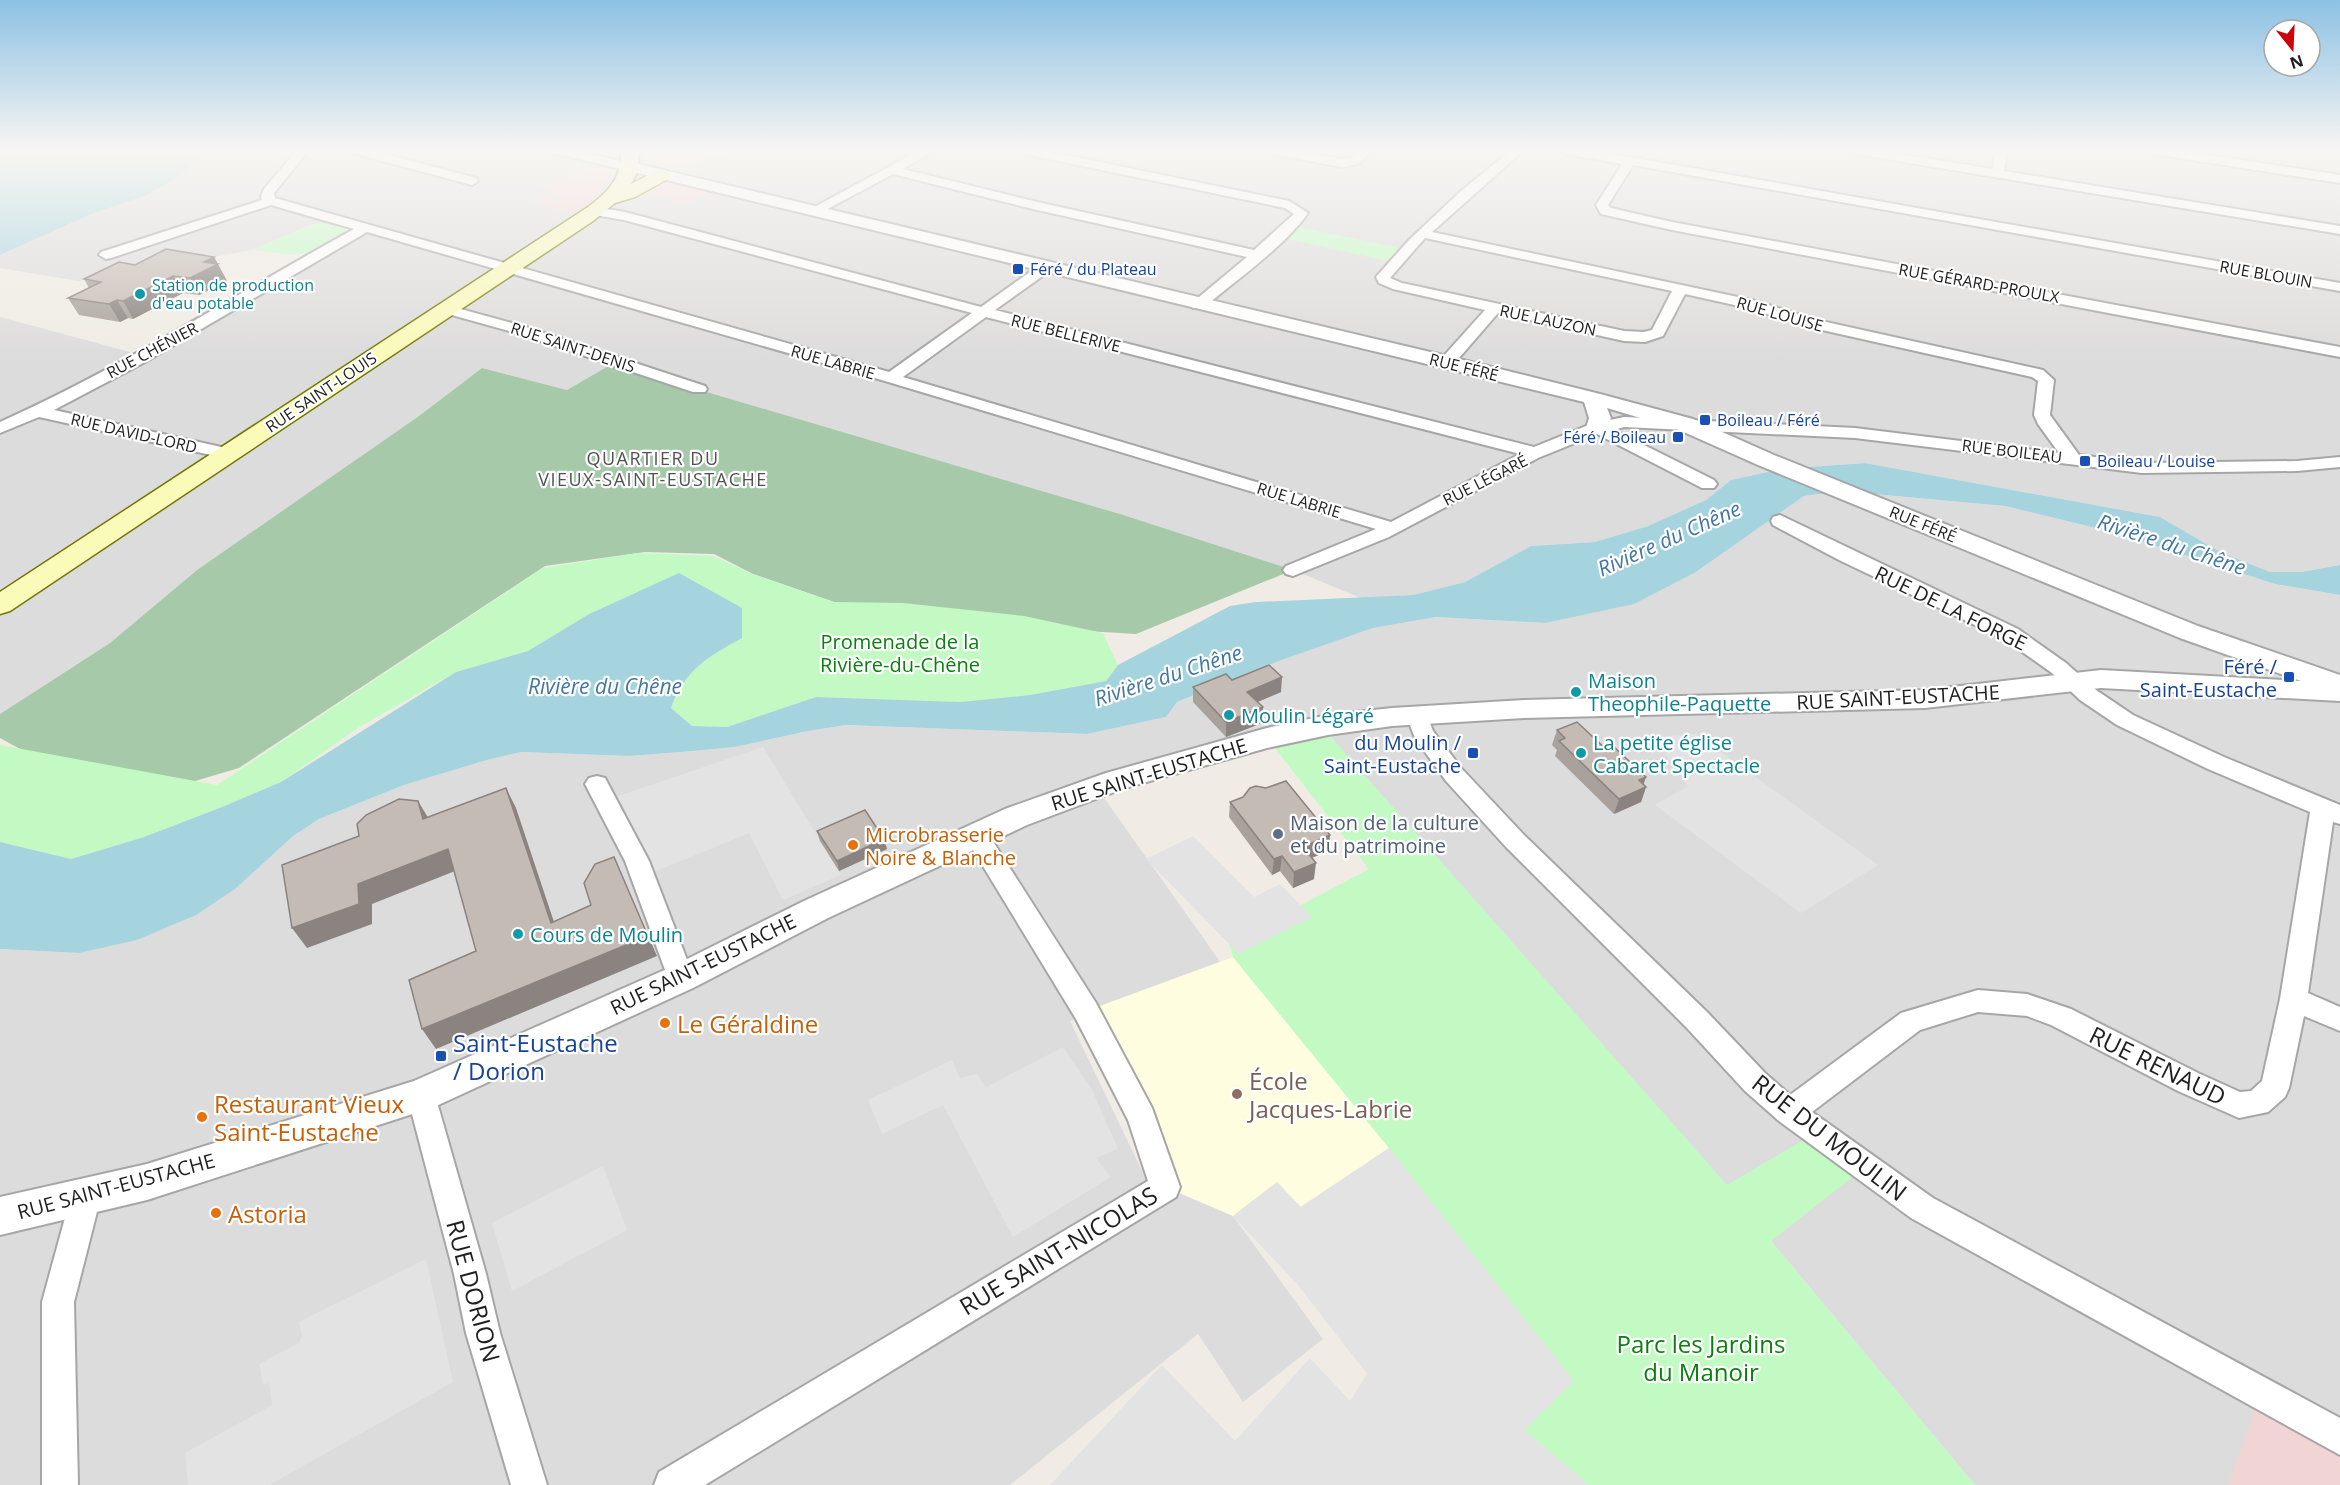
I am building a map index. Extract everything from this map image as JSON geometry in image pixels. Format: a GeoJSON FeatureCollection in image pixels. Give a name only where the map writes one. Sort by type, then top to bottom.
{"type":"FeatureCollection","features":[{"type":"Feature","properties":{"kind":"main road","name":"RUE SAINT-LOUIS"},"geometry":{"type":"LineString","coordinates":[[0,605],[581,219]]}},
{"type":"Feature","properties":{"kind":"street"},"geometry":{"type":"LineString","coordinates":[[106,255],[210,219]]}},
{"type":"Feature","properties":{"kind":"street","name":"RUE LABRIE"},"geometry":{"type":"LineString","coordinates":[[331,219],[891,378],[1393,528]]}},
{"type":"Feature","properties":{"kind":"street","name":"RUE BELLERIVE"},"geometry":{"type":"LineString","coordinates":[[637,219],[985,312],[1538,453]]}},
{"type":"Feature","properties":{"kind":"street","name":"RUE FÉRÉ"},"geometry":{"type":"LineString","coordinates":[[851,219],[1447,362],[1593,398],[1685,424],[1766,460],[2189,632],[2340,684]]}},
{"type":"Feature","properties":{"kind":"street"},"geometry":{"type":"LineString","coordinates":[[1097,219],[1258,255]]}},
{"type":"Feature","properties":{"kind":"street"},"geometry":{"type":"LineString","coordinates":[[1198,304],[1299,219]]}},
{"type":"Feature","properties":{"kind":"street"},"geometry":{"type":"LineString","coordinates":[[1424,234],[1439,219]]}},
{"type":"Feature","properties":{"kind":"street","name":"RUE GÉRARD-PROULX"},"geometry":{"type":"LineString","coordinates":[[1643,219],[2340,352]]}},
{"type":"Feature","properties":{"kind":"street","name":"RUE BLOUIN"},"geometry":{"type":"LineString","coordinates":[[1957,219],[2340,287]]}},
{"type":"Feature","properties":{"kind":"street"},"geometry":{"type":"LineString","coordinates":[[2275,219],[2340,230]]}},
{"type":"Feature","properties":{"kind":"street","name":"RUE CHÉNIER"},"geometry":{"type":"LineString","coordinates":[[0,428],[40,412],[203,324],[300,262],[363,229]]}},
{"type":"Feature","properties":{"kind":"street","name":"RUE LAUZON"},"geometry":{"type":"LineString","coordinates":[[1424,234],[1400,256],[1383,277],[1389,283],[1624,336],[1645,337],[1658,333],[1681,288]]}},
{"type":"Feature","properties":{"kind":"street","name":"RUE LOUISE"},"geometry":{"type":"LineString","coordinates":[[1424,234],[1752,304],[1813,324],[2037,373],[2046,380],[2042,415],[2046,424],[2073,459]]}},
{"type":"Feature","properties":{"kind":"street"},"geometry":{"type":"LineString","coordinates":[[891,378],[1046,267]]}},
{"type":"Feature","properties":{"kind":"street"},"geometry":{"type":"LineString","coordinates":[[1447,362],[1494,308]]}},
{"type":"Feature","properties":{"kind":"street","name":"RUE SAINT-DENIS"},"geometry":{"type":"LineString","coordinates":[[446,309],[518,328],[699,389]]}},
{"type":"Feature","properties":{"kind":"street"},"geometry":{"type":"LineString","coordinates":[[1593,398],[1600,418],[1597,428],[1708,484]]}},
{"type":"Feature","properties":{"kind":"street","name":"RUE DAVID-LORD"},"geometry":{"type":"LineString","coordinates":[[40,412],[229,454]]}},
{"type":"Feature","properties":{"kind":"street","name":"RUE LÉGARÉ"},"geometry":{"type":"LineString","coordinates":[[1293,570],[1393,528],[1538,453],[1597,428],[1624,422],[1685,424]]}},
{"type":"Feature","properties":{"kind":"street","name":"RUE BOILEAU"},"geometry":{"type":"LineString","coordinates":[[1685,424],[1855,433],[2142,468],[2297,466],[2340,462]]}},
{"type":"Feature","properties":{"kind":"street","name":"RUE DE LA FORGE"},"geometry":{"type":"LineString","coordinates":[[1779,521],[1846,556],[2011,634],[2029,645],[2088,695],[2125,720],[2216,763],[2331,812]]}},
{"type":"Feature","properties":{"kind":"street","name":"RUE SAINT-EUSTACHE"},"geometry":{"type":"LineString","coordinates":[[0,1216],[147,1182],[421,1095],[681,978],[817,909],[1026,813],[1107,783],[1240,745],[1328,725],[1417,715],[1524,709],[1925,699],[2101,679],[2340,692]]}},
{"type":"Feature","properties":{"kind":"street","name":"RUE DU MOULIN"},"geometry":{"type":"LineString","coordinates":[[1417,715],[1423,733],[1454,775],[1515,841],[1697,1020],[1755,1082],[1790,1112],[1922,1208],[2340,1437]]}},
{"type":"Feature","properties":{"kind":"street"},"geometry":{"type":"LineString","coordinates":[[597,784],[637,861],[681,978]]}},
{"type":"Feature","properties":{"kind":"street","name":"RUE RENAUD"},"geometry":{"type":"LineString","coordinates":[[1790,1112],[1911,1021],[1978,1001],[2027,1005],[2061,1017],[2188,1082],[2239,1105],[2258,1103],[2275,1088],[2331,812]]}},
{"type":"Feature","properties":{"kind":"street","name":"RUE SAINT-NICOLAS"},"geometry":{"type":"LineString","coordinates":[[672,1485],[1165,1187],[1142,1117],[1086,1011],[976,835]]}},
{"type":"Feature","properties":{"kind":"street"},"geometry":{"type":"LineString","coordinates":[[2294,999],[2340,1019]]}},
{"type":"Feature","properties":{"kind":"street","name":"RUE DORION"},"geometry":{"type":"LineString","coordinates":[[421,1095],[470,1274],[483,1333],[529,1485]]}},
{"type":"Feature","properties":{"kind":"street"},"geometry":{"type":"LineString","coordinates":[[60,1485],[58,1302],[86,1196]]}},
{"type":"Feature","properties":{"kind":"shaded area"},"geometry":{"type":"Polygon","coordinates":[[[80,219],[324,219],[252,250],[79,281],[0,268],[0,255],[80,219]]]}},
{"type":"Feature","properties":{"kind":"shaded area"},"geometry":{"type":"Polygon","coordinates":[[[331,219],[2340,219],[2340,565],[2301,572],[2270,572],[2220,552],[2160,517],[1865,463],[1781,469],[1731,480],[1706,500],[1648,526],[1595,542],[1531,546],[1465,582],[1413,595],[1361,598],[1293,570],[613,364],[567,390],[482,368],[419,416],[197,570],[110,643],[0,714],[0,317],[145,356],[362,229],[331,219]]]}},
{"type":"Feature","properties":{"kind":"shaded area"},"geometry":{"type":"Polygon","coordinates":[[[1841,491],[2005,506],[2112,532],[2275,584],[2340,595],[2340,1485],[1975,1485],[1771,1241],[1322,727],[1102,795],[1221,963],[1070,1021],[1144,1175],[1233,1216],[1323,1339],[1243,1402],[1198,1334],[1010,1485],[0,1485],[0,949],[78,953],[268,858],[293,835],[319,819],[404,785],[487,760],[520,752],[630,756],[735,747],[846,725],[1087,734],[1166,717],[1177,702],[1279,661],[1373,628],[1436,617],[1545,623],[1696,572],[1804,496],[1841,491]]]}},
{"type":"Feature","properties":{"kind":"shaded area"},"geometry":{"type":"Polygon","coordinates":[[[1696,734],[1878,865],[1801,913],[1655,805],[1688,786],[1654,737],[1696,734]]]}},
{"type":"Feature","properties":{"kind":"shaded area"},"geometry":{"type":"Polygon","coordinates":[[[763,747],[841,875],[783,900],[749,833],[642,877],[612,798],[763,747]]]}},
{"type":"Feature","properties":{"kind":"shaded area"},"geometry":{"type":"Polygon","coordinates":[[[1193,836],[1254,897],[1280,884],[1312,917],[1239,954],[1146,859],[1193,836]]]}},
{"type":"Feature","properties":{"kind":"shaded area","name":"École Jacques-Labrie"},"geometry":{"type":"Polygon","coordinates":[[[1233,957],[1389,1148],[1300,1207],[1277,1182],[1233,1216],[1165,1187],[1086,1011],[1233,957]]]}},
{"type":"Feature","properties":{"kind":"shaded area"},"geometry":{"type":"Polygon","coordinates":[[[1063,1047],[1091,1088],[1118,1149],[1096,1158],[1111,1177],[1013,1237],[943,1105],[882,1134],[868,1100],[952,1060],[960,1078],[977,1074],[986,1087],[1063,1047]]]}},
{"type":"Feature","properties":{"kind":"shaded area"},"geometry":{"type":"Polygon","coordinates":[[[1389,1148],[1574,1381],[1524,1430],[1589,1485],[1050,1485],[1162,1365],[1235,1441],[1310,1358],[1350,1401],[1367,1374],[1297,1284],[1233,1216],[1277,1182],[1301,1207],[1389,1148]]]}},
{"type":"Feature","properties":{"kind":"shaded area"},"geometry":{"type":"Polygon","coordinates":[[[603,1166],[627,1230],[512,1291],[492,1223],[603,1166]]]}},
{"type":"Feature","properties":{"kind":"shaded area"},"geometry":{"type":"Polygon","coordinates":[[[426,1259],[453,1382],[269,1485],[188,1485],[185,1453],[272,1405],[269,1383],[263,1385],[259,1364],[299,1343],[302,1336],[299,1322],[426,1259]]]}},
{"type":"Feature","properties":{"kind":"shaded area"},"geometry":{"type":"Polygon","coordinates":[[[2265,1381],[2340,1422],[2340,1485],[2228,1485],[2265,1381]]]}},
{"type":"Feature","properties":{"kind":"green space"},"geometry":{"type":"Polygon","coordinates":[[[321,221],[345,228],[345,231],[310,253],[294,255],[252,250],[321,221]]]}},
{"type":"Feature","properties":{"kind":"green space"},"geometry":{"type":"Polygon","coordinates":[[[1298,227],[1400,248],[1388,261],[1284,238],[1298,227]]]}},
{"type":"Feature","properties":{"kind":"green space"},"geometry":{"type":"Polygon","coordinates":[[[612,364],[1123,515],[1293,570],[1136,634],[985,625],[834,602],[753,574],[714,554],[645,552],[545,566],[239,768],[168,789],[42,761],[0,738],[0,714],[110,643],[197,570],[419,416],[482,368],[567,390],[612,364]]]}},
{"type":"Feature","properties":{"kind":"green space","name":"Promenade de la Rivière-du-Chêne"},"geometry":{"type":"Polygon","coordinates":[[[638,553],[713,556],[750,573],[834,602],[903,603],[1024,616],[1103,633],[1118,665],[1106,681],[1030,695],[960,702],[816,697],[727,727],[692,726],[671,708],[683,683],[708,658],[742,638],[639,591],[589,614],[528,651],[456,672],[361,726],[281,782],[222,807],[144,837],[71,859],[0,842],[0,745],[217,785],[543,568],[638,553]]]}},
{"type":"Feature","properties":{"kind":"green space","name":"Parc les Jardins du Manoir"},"geometry":{"type":"Polygon","coordinates":[[[1322,727],[1727,1185],[1807,1138],[1864,1168],[1771,1241],[1975,1485],[1589,1485],[1524,1430],[1573,1381],[1389,1148],[1233,957],[1229,943],[1369,869],[1267,738],[1322,727]]]}},
{"type":"Feature","properties":{"kind":"water"},"geometry":{"type":"Polygon","coordinates":[[[0,219],[80,219],[0,255],[0,219]]]}},
{"type":"Feature","properties":{"kind":"water","name":"Rivière du Chêne"},"geometry":{"type":"Polygon","coordinates":[[[1865,463],[2160,517],[2220,552],[2270,572],[2301,572],[2340,565],[2340,595],[2275,584],[2112,532],[2005,506],[1841,491],[1804,496],[1696,572],[1634,604],[1545,623],[1436,617],[1373,628],[1279,661],[1177,702],[1166,717],[1087,734],[846,725],[735,747],[630,756],[521,752],[487,760],[404,785],[319,819],[293,836],[235,889],[196,915],[137,940],[79,953],[0,949],[0,842],[71,859],[144,837],[222,807],[281,782],[456,672],[528,651],[589,614],[679,573],[742,608],[742,638],[699,666],[683,683],[671,708],[692,726],[727,727],[816,697],[960,702],[1030,695],[1106,681],[1118,665],[1230,606],[1256,602],[1413,595],[1465,582],[1531,546],[1595,542],[1648,526],[1706,500],[1731,480],[1781,469],[1865,463]]]}},
{"type":"Feature","properties":{"kind":"building"},"geometry":{"type":"Polygon","coordinates":[[[166,249],[214,257],[204,262],[218,264],[190,278],[173,276],[123,301],[117,300],[109,304],[68,298],[101,282],[84,279],[119,262],[135,265],[166,249]]]}},
{"type":"Feature","properties":{"kind":"building"},"geometry":{"type":"Polygon","coordinates":[[[1269,665],[1282,677],[1247,692],[1263,707],[1226,722],[1193,687],[1226,674],[1232,680],[1269,665]]]}},
{"type":"Feature","properties":{"kind":"building"},"geometry":{"type":"Polygon","coordinates":[[[1577,722],[1608,751],[1615,748],[1646,777],[1639,780],[1646,787],[1619,799],[1559,741],[1565,738],[1557,730],[1577,722]]]}},
{"type":"Feature","properties":{"kind":"building","name":"Maison de la culture et du patrimoine"},"geometry":{"type":"Polygon","coordinates":[[[1286,781],[1330,835],[1303,847],[1316,863],[1294,872],[1282,856],[1274,859],[1230,802],[1243,797],[1250,788],[1256,786],[1266,788],[1286,781]]]}},
{"type":"Feature","properties":{"kind":"building","name":"Cours de Moulin"},"geometry":{"type":"Polygon","coordinates":[[[506,788],[551,923],[591,905],[584,883],[595,864],[614,857],[648,936],[422,1029],[409,980],[476,951],[448,849],[358,884],[359,904],[292,928],[282,865],[359,836],[357,824],[366,815],[399,799],[418,801],[423,819],[506,788]]]}},
{"type":"Feature","properties":{"kind":"building","name":"Microbrasserie Noire & Blanche"},"geometry":{"type":"Polygon","coordinates":[[[865,810],[884,839],[837,861],[817,831],[865,810]]]}},
{"type":"Feature","properties":{"kind":"place","name":"Féré / du Plateau"},"geometry":{"type":"Point","coordinates":[1018,269]}},
{"type":"Feature","properties":{"kind":"place","name":"Station de production d'eau potable"},"geometry":{"type":"Point","coordinates":[140,294]}},
{"type":"Feature","properties":{"kind":"place","name":"Boileau / Féré"},"geometry":{"type":"Point","coordinates":[1705,420]}},
{"type":"Feature","properties":{"kind":"place","name":"Féré / Boileau"},"geometry":{"type":"Point","coordinates":[1678,437]}},
{"type":"Feature","properties":{"kind":"place","name":"Boileau / Louise"},"geometry":{"type":"Point","coordinates":[2085,461]}},
{"type":"Feature","properties":{"kind":"place","name":"Féré / Saint-Eustache"},"geometry":{"type":"Point","coordinates":[2289,677]}},
{"type":"Feature","properties":{"kind":"place","name":"Maison Theophile-Paquette"},"geometry":{"type":"Point","coordinates":[1576,692]}},
{"type":"Feature","properties":{"kind":"place","name":"Moulin Légaré"},"geometry":{"type":"Point","coordinates":[1229,715]}},
{"type":"Feature","properties":{"kind":"place","name":"du Moulin / Saint-Eustache"},"geometry":{"type":"Point","coordinates":[1473,753]}},
{"type":"Feature","properties":{"kind":"place","name":"La petite église Cabaret Spectacle"},"geometry":{"type":"Point","coordinates":[1581,753]}},
{"type":"Feature","properties":{"kind":"place","name":"Maison de la culture et du patrimoine"},"geometry":{"type":"Point","coordinates":[1278,834]}},
{"type":"Feature","properties":{"kind":"place","name":"Microbrasserie Noire & Blanche"},"geometry":{"type":"Point","coordinates":[853,845]}},
{"type":"Feature","properties":{"kind":"place","name":"Cours de Moulin"},"geometry":{"type":"Point","coordinates":[518,934]}},
{"type":"Feature","properties":{"kind":"place","name":"Le Géraldine"},"geometry":{"type":"Point","coordinates":[665,1023]}},
{"type":"Feature","properties":{"kind":"place","name":"Saint-Eustache / Dorion"},"geometry":{"type":"Point","coordinates":[441,1056]}},
{"type":"Feature","properties":{"kind":"place","name":"École Jacques-Labrie"},"geometry":{"type":"Point","coordinates":[1237,1094]}},
{"type":"Feature","properties":{"kind":"place","name":"Restaurant Vieux Saint-Eustache"},"geometry":{"type":"Point","coordinates":[202,1117]}},
{"type":"Feature","properties":{"kind":"place","name":"Astoria"},"geometry":{"type":"Point","coordinates":[216,1213]}},
{"type":"Feature","properties":{"kind":"district","name":"QUARTIER DU VIEUX-SAINT-EUSTACHE"},"geometry":{"type":"Point","coordinates":[653,468]}}]}
